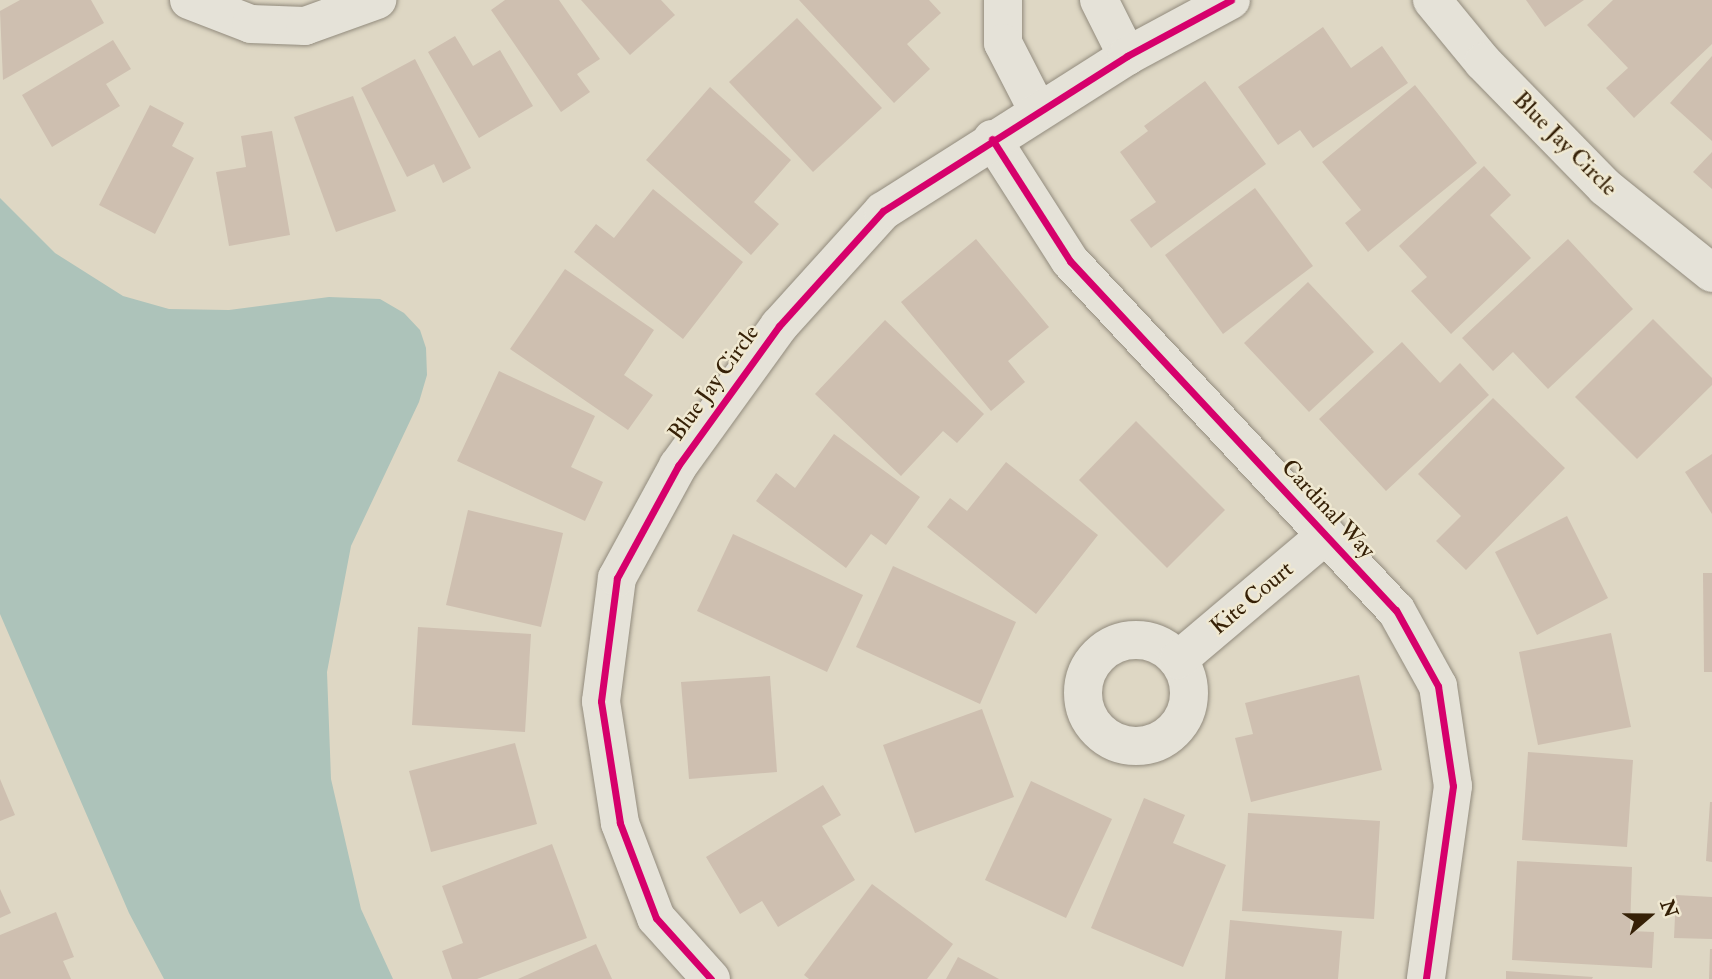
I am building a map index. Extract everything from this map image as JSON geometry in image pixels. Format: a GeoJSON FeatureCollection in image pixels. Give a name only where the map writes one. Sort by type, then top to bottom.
{"type":"FeatureCollection","features":[{"type":"Feature","properties":{"kind":"street"},"geometry":{"type":"LineString","coordinates":[[189,0],[251,24],[305,26],[377,0]]}},
{"type":"Feature","properties":{"kind":"street"},"geometry":{"type":"LineString","coordinates":[[1003,0],[1003,43],[1038,111]]}},
{"type":"Feature","properties":{"kind":"street"},"geometry":{"type":"LineString","coordinates":[[1099,0],[1127,56]]}},
{"type":"Feature","properties":{"kind":"street","name":"Blue Jay Circle"},"geometry":{"type":"LineString","coordinates":[[711,979],[656,918],[620,823],[601,701],[617,579],[678,467],[779,326],[883,211],[992,139],[1127,56],[1231,0]]}},
{"type":"Feature","properties":{"kind":"street","name":"Blue Jay Circle"},"geometry":{"type":"LineString","coordinates":[[1432,0],[1483,62],[1605,187],[1712,273]]}},
{"type":"Feature","properties":{"kind":"street","name":"Cardinal Way"},"geometry":{"type":"LineString","coordinates":[[992,139],[1070,261],[1396,610],[1438,686],[1453,786],[1426,979]]}},
{"type":"Feature","properties":{"kind":"street","name":"Kite Court"},"geometry":{"type":"LineString","coordinates":[[1178,660],[1326,535]]}},
{"type":"Feature","properties":{"kind":"shaded area"},"geometry":{"type":"Polygon","coordinates":[[[0,198],[55,253],[123,296],[169,309],[229,310],[329,297],[380,299],[404,313],[420,330],[426,348],[427,375],[419,402],[351,546],[327,672],[331,779],[361,909],[393,979],[164,979],[129,913],[0,614],[0,198]]]}},
{"type":"Feature","properties":{"kind":"building"},"geometry":{"type":"Polygon","coordinates":[[[20,0],[91,0],[104,23],[3,80],[0,11],[20,0]]]}},
{"type":"Feature","properties":{"kind":"building"},"geometry":{"type":"Polygon","coordinates":[[[505,0],[559,0],[600,59],[577,74],[590,92],[561,112],[491,10],[505,0]]]}},
{"type":"Feature","properties":{"kind":"building"},"geometry":{"type":"Polygon","coordinates":[[[581,0],[661,0],[675,15],[630,55],[581,0]]]}},
{"type":"Feature","properties":{"kind":"building"},"geometry":{"type":"Polygon","coordinates":[[[799,0],[929,0],[941,13],[907,44],[930,69],[894,103],[799,0]]]}},
{"type":"Feature","properties":{"kind":"building"},"geometry":{"type":"Polygon","coordinates":[[[1526,0],[1584,0],[1545,27],[1526,0]]]}},
{"type":"Feature","properties":{"kind":"building"},"geometry":{"type":"Polygon","coordinates":[[[1613,0],[1712,0],[1712,44],[1634,118],[1606,88],[1628,68],[1587,25],[1613,0]]]}},
{"type":"Feature","properties":{"kind":"building"},"geometry":{"type":"Polygon","coordinates":[[[797,18],[882,108],[813,172],[729,82],[797,18]]]}},
{"type":"Feature","properties":{"kind":"building"},"geometry":{"type":"Polygon","coordinates":[[[1323,27],[1351,68],[1382,46],[1408,83],[1313,148],[1300,130],[1278,145],[1238,87],[1323,27]]]}},
{"type":"Feature","properties":{"kind":"building"},"geometry":{"type":"Polygon","coordinates":[[[455,36],[473,66],[500,50],[533,106],[479,138],[428,52],[455,36]]]}},
{"type":"Feature","properties":{"kind":"building"},"geometry":{"type":"Polygon","coordinates":[[[113,40],[131,69],[106,84],[120,106],[52,147],[22,95],[113,40]]]}},
{"type":"Feature","properties":{"kind":"building"},"geometry":{"type":"Polygon","coordinates":[[[1712,56],[1712,141],[1670,103],[1712,56]]]}},
{"type":"Feature","properties":{"kind":"building"},"geometry":{"type":"Polygon","coordinates":[[[415,59],[471,168],[443,183],[434,164],[407,177],[361,88],[415,59]]]}},
{"type":"Feature","properties":{"kind":"building"},"geometry":{"type":"Polygon","coordinates":[[[1205,81],[1266,164],[1151,248],[1130,220],[1156,202],[1120,152],[1148,131],[1144,126],[1205,81]]]}},
{"type":"Feature","properties":{"kind":"building"},"geometry":{"type":"Polygon","coordinates":[[[1415,85],[1477,163],[1368,252],[1345,223],[1361,210],[1322,162],[1415,85]]]}},
{"type":"Feature","properties":{"kind":"building"},"geometry":{"type":"Polygon","coordinates":[[[710,87],[791,160],[754,202],[779,224],[751,255],[646,160],[710,87]]]}},
{"type":"Feature","properties":{"kind":"building"},"geometry":{"type":"Polygon","coordinates":[[[353,96],[396,211],[336,232],[294,117],[353,96]]]}},
{"type":"Feature","properties":{"kind":"building"},"geometry":{"type":"Polygon","coordinates":[[[150,105],[184,123],[172,146],[194,158],[155,234],[99,205],[150,105]]]}},
{"type":"Feature","properties":{"kind":"building"},"geometry":{"type":"Polygon","coordinates":[[[272,131],[290,235],[229,246],[216,172],[246,167],[241,136],[272,131]]]}},
{"type":"Feature","properties":{"kind":"building"},"geometry":{"type":"Polygon","coordinates":[[[1712,152],[1712,189],[1693,172],[1712,152]]]}},
{"type":"Feature","properties":{"kind":"building"},"geometry":{"type":"Polygon","coordinates":[[[1484,166],[1511,195],[1490,215],[1531,258],[1451,334],[1411,291],[1427,277],[1399,246],[1484,166]]]}},
{"type":"Feature","properties":{"kind":"building"},"geometry":{"type":"Polygon","coordinates":[[[1255,188],[1313,266],[1223,334],[1165,255],[1255,188]]]}},
{"type":"Feature","properties":{"kind":"building"},"geometry":{"type":"Polygon","coordinates":[[[653,189],[743,262],[683,339],[574,252],[596,224],[614,238],[653,189]]]}},
{"type":"Feature","properties":{"kind":"building"},"geometry":{"type":"Polygon","coordinates":[[[976,239],[1049,327],[1008,361],[1025,382],[991,411],[901,302],[976,239]]]}},
{"type":"Feature","properties":{"kind":"building"},"geometry":{"type":"Polygon","coordinates":[[[1568,239],[1633,309],[1548,389],[1513,352],[1493,371],[1462,338],[1568,239]]]}},
{"type":"Feature","properties":{"kind":"building"},"geometry":{"type":"Polygon","coordinates":[[[565,269],[654,330],[624,375],[653,395],[628,430],[510,349],[565,269]]]}},
{"type":"Feature","properties":{"kind":"building"},"geometry":{"type":"Polygon","coordinates":[[[1308,282],[1374,352],[1309,412],[1244,343],[1308,282]]]}},
{"type":"Feature","properties":{"kind":"building"},"geometry":{"type":"Polygon","coordinates":[[[1653,319],[1712,378],[1712,385],[1637,459],[1575,397],[1653,319]]]}},
{"type":"Feature","properties":{"kind":"building"},"geometry":{"type":"Polygon","coordinates":[[[885,320],[984,414],[957,443],[943,431],[901,476],[815,394],[885,320]]]}},
{"type":"Feature","properties":{"kind":"building"},"geometry":{"type":"Polygon","coordinates":[[[1402,342],[1440,383],[1460,363],[1489,395],[1386,491],[1319,419],[1402,342]]]}},
{"type":"Feature","properties":{"kind":"building"},"geometry":{"type":"Polygon","coordinates":[[[499,371],[595,416],[571,467],[603,482],[585,521],[457,461],[499,371]]]}},
{"type":"Feature","properties":{"kind":"building"},"geometry":{"type":"Polygon","coordinates":[[[1493,398],[1565,468],[1466,570],[1436,541],[1461,516],[1418,474],[1493,398]]]}},
{"type":"Feature","properties":{"kind":"building"},"geometry":{"type":"Polygon","coordinates":[[[1136,421],[1225,510],[1167,568],[1079,480],[1136,421]]]}},
{"type":"Feature","properties":{"kind":"building"},"geometry":{"type":"Polygon","coordinates":[[[834,434],[920,497],[886,545],[871,534],[846,568],[756,501],[776,473],[795,488],[834,434]]]}},
{"type":"Feature","properties":{"kind":"building"},"geometry":{"type":"Polygon","coordinates":[[[1712,454],[1712,514],[1685,472],[1712,454]]]}},
{"type":"Feature","properties":{"kind":"building"},"geometry":{"type":"Polygon","coordinates":[[[1006,462],[1098,535],[1036,614],[927,527],[950,498],[967,511],[1006,462]]]}},
{"type":"Feature","properties":{"kind":"building"},"geometry":{"type":"Polygon","coordinates":[[[468,510],[563,533],[541,627],[446,605],[468,510]]]}},
{"type":"Feature","properties":{"kind":"building"},"geometry":{"type":"Polygon","coordinates":[[[1567,516],[1608,598],[1537,635],[1495,552],[1567,516]]]}},
{"type":"Feature","properties":{"kind":"building"},"geometry":{"type":"Polygon","coordinates":[[[733,534],[863,595],[827,672],[697,611],[733,534]]]}},
{"type":"Feature","properties":{"kind":"building"},"geometry":{"type":"Polygon","coordinates":[[[893,566],[1016,622],[980,704],[856,647],[893,566]]]}},
{"type":"Feature","properties":{"kind":"building"},"geometry":{"type":"Polygon","coordinates":[[[1703,573],[1712,573],[1712,672],[1704,672],[1703,573]]]}},
{"type":"Feature","properties":{"kind":"building"},"geometry":{"type":"Polygon","coordinates":[[[418,627],[531,634],[525,732],[412,725],[418,627]]]}},
{"type":"Feature","properties":{"kind":"building"},"geometry":{"type":"Polygon","coordinates":[[[1611,633],[1631,727],[1538,745],[1519,652],[1611,633]]]}},
{"type":"Feature","properties":{"kind":"building"},"geometry":{"type":"Polygon","coordinates":[[[1359,675],[1382,770],[1251,802],[1235,738],[1253,734],[1245,703],[1359,675]]]}},
{"type":"Feature","properties":{"kind":"building"},"geometry":{"type":"Polygon","coordinates":[[[770,676],[777,772],[689,779],[681,682],[770,676]]]}},
{"type":"Feature","properties":{"kind":"building"},"geometry":{"type":"Polygon","coordinates":[[[982,709],[1014,797],[915,833],[883,745],[982,709]]]}},
{"type":"Feature","properties":{"kind":"building"},"geometry":{"type":"Polygon","coordinates":[[[515,743],[537,824],[431,852],[409,771],[515,743]]]}},
{"type":"Feature","properties":{"kind":"building"},"geometry":{"type":"Polygon","coordinates":[[[1528,752],[1633,760],[1627,847],[1522,840],[1528,752]]]}},
{"type":"Feature","properties":{"kind":"building"},"geometry":{"type":"Polygon","coordinates":[[[0,779],[15,815],[0,821],[0,779]]]}},
{"type":"Feature","properties":{"kind":"building"},"geometry":{"type":"Polygon","coordinates":[[[1031,781],[1112,819],[1066,918],[985,880],[1031,781]]]}},
{"type":"Feature","properties":{"kind":"building"},"geometry":{"type":"Polygon","coordinates":[[[823,785],[841,815],[822,826],[855,880],[778,927],[762,901],[740,914],[706,857],[823,785]]]}},
{"type":"Feature","properties":{"kind":"building"},"geometry":{"type":"Polygon","coordinates":[[[1144,798],[1185,815],[1173,843],[1226,865],[1183,967],[1091,928],[1144,798]]]}},
{"type":"Feature","properties":{"kind":"building"},"geometry":{"type":"Polygon","coordinates":[[[1712,802],[1712,862],[1706,861],[1712,802]]]}},
{"type":"Feature","properties":{"kind":"building"},"geometry":{"type":"Polygon","coordinates":[[[1248,813],[1380,821],[1374,919],[1242,911],[1248,813]]]}},
{"type":"Feature","properties":{"kind":"building"},"geometry":{"type":"Polygon","coordinates":[[[552,844],[587,938],[477,979],[452,979],[442,951],[463,943],[442,886],[552,844]]]}},
{"type":"Feature","properties":{"kind":"building"},"geometry":{"type":"Polygon","coordinates":[[[1517,861],[1632,867],[1630,931],[1654,932],[1652,968],[1512,960],[1517,861]]]}},
{"type":"Feature","properties":{"kind":"building"},"geometry":{"type":"Polygon","coordinates":[[[872,884],[953,944],[927,979],[809,979],[804,975],[872,884]]]}},
{"type":"Feature","properties":{"kind":"building"},"geometry":{"type":"Polygon","coordinates":[[[0,889],[11,913],[0,918],[0,889]]]}},
{"type":"Feature","properties":{"kind":"building"},"geometry":{"type":"Polygon","coordinates":[[[1676,895],[1712,897],[1712,939],[1674,938],[1676,895]]]}},
{"type":"Feature","properties":{"kind":"building"},"geometry":{"type":"Polygon","coordinates":[[[56,912],[74,957],[63,961],[71,979],[0,979],[0,935],[56,912]]]}},
{"type":"Feature","properties":{"kind":"building"},"geometry":{"type":"Polygon","coordinates":[[[1230,920],[1342,931],[1338,979],[1225,979],[1230,920]]]}},
{"type":"Feature","properties":{"kind":"building"},"geometry":{"type":"Polygon","coordinates":[[[596,944],[612,979],[518,979],[596,944]]]}},
{"type":"Feature","properties":{"kind":"building"},"geometry":{"type":"Polygon","coordinates":[[[1712,949],[1712,979],[1709,979],[1712,949]]]}},
{"type":"Feature","properties":{"kind":"building"},"geometry":{"type":"Polygon","coordinates":[[[958,957],[999,979],[946,979],[958,957]]]}},
{"type":"Feature","properties":{"kind":"building"},"geometry":{"type":"Polygon","coordinates":[[[1506,971],[1593,977],[1506,979],[1506,971]]]}},
{"type":"Feature","properties":{"kind":"cycle path"},"geometry":{"type":"LineString","coordinates":[[711,979],[656,918],[620,823],[601,701],[617,578],[678,466],[779,326],[883,211],[1127,56],[1231,0]]}},
{"type":"Feature","properties":{"kind":"cycle path"},"geometry":{"type":"LineString","coordinates":[[992,139],[1070,261],[1396,610],[1438,686],[1453,786],[1426,979]]}}]}
